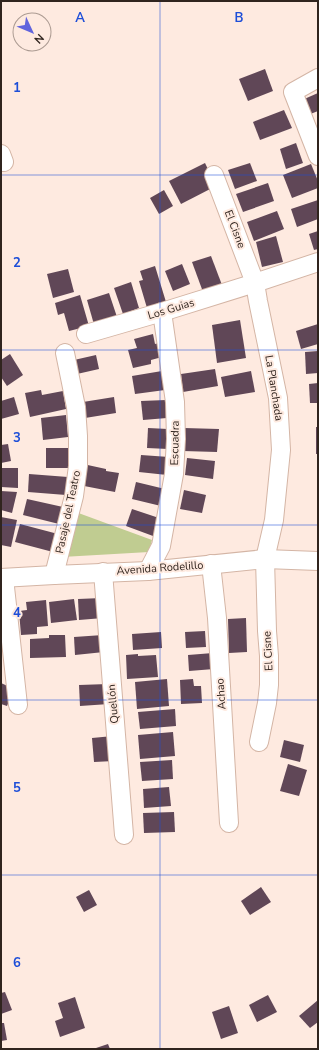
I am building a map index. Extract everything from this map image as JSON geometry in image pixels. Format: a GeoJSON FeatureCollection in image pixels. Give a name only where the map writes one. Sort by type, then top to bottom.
{"type":"FeatureCollection","features":[{"type":"Feature","properties":{"kind":"street"},"geometry":{"type":"LineString","coordinates":[[318,78],[294,92],[318,156]]}},
{"type":"Feature","properties":{"kind":"street","name":"El Cisne"},"geometry":{"type":"LineString","coordinates":[[214,174],[255,282]]}},
{"type":"Feature","properties":{"kind":"street"},"geometry":{"type":"LineString","coordinates":[[255,282],[318,262]]}},
{"type":"Feature","properties":{"kind":"street","name":"Los Guias"},"geometry":{"type":"LineString","coordinates":[[86,334],[162,312],[255,282]]}},
{"type":"Feature","properties":{"kind":"street","name":"La Planchada"},"geometry":{"type":"LineString","coordinates":[[255,282],[278,398],[281,450],[274,520],[265,559]]}},
{"type":"Feature","properties":{"kind":"street","name":"Escuadra"},"geometry":{"type":"LineString","coordinates":[[148,571],[162,546],[174,474],[176,439],[175,402],[162,312]]}},
{"type":"Feature","properties":{"kind":"street","name":"Pasaje del Teatro"},"geometry":{"type":"LineString","coordinates":[[54,575],[74,496],[78,466],[76,407],[65,353]]}},
{"type":"Feature","properties":{"kind":"street","name":"El Cisne"},"geometry":{"type":"LineString","coordinates":[[259,742],[269,685],[265,559]]}},
{"type":"Feature","properties":{"kind":"street","name":"Avenida Rodelillo"},"geometry":{"type":"LineString","coordinates":[[2,578],[148,571],[265,559],[318,561]]}},
{"type":"Feature","properties":{"kind":"street","name":"Achao"},"geometry":{"type":"LineString","coordinates":[[212,564],[217,618],[229,823]]}},
{"type":"Feature","properties":{"kind":"street","name":"Quellón"},"geometry":{"type":"LineString","coordinates":[[103,572],[124,835]]}},
{"type":"Feature","properties":{"kind":"street"},"geometry":{"type":"LineString","coordinates":[[2,578],[18,705]]}},
{"type":"Feature","properties":{"kind":"green space"},"geometry":{"type":"Polygon","coordinates":[[[73,511],[152,540],[149,552],[62,557],[73,511]]]}},
{"type":"Feature","properties":{"kind":"building"},"geometry":{"type":"Polygon","coordinates":[[[265,69],[273,91],[248,101],[239,79],[265,69]]]}},
{"type":"Feature","properties":{"kind":"building"},"geometry":{"type":"Polygon","coordinates":[[[318,93],[318,111],[308,115],[302,100],[318,93]]]}},
{"type":"Feature","properties":{"kind":"building"},"geometry":{"type":"Polygon","coordinates":[[[284,110],[292,128],[260,140],[253,122],[284,110]]]}},
{"type":"Feature","properties":{"kind":"building"},"geometry":{"type":"Polygon","coordinates":[[[296,143],[303,163],[286,169],[280,149],[296,143]]]}},
{"type":"Feature","properties":{"kind":"building"},"geometry":{"type":"Polygon","coordinates":[[[205,163],[216,186],[181,204],[169,181],[205,163]]]}},
{"type":"Feature","properties":{"kind":"building"},"geometry":{"type":"Polygon","coordinates":[[[250,163],[257,181],[235,189],[228,170],[250,163]]]}},
{"type":"Feature","properties":{"kind":"building"},"geometry":{"type":"Polygon","coordinates":[[[311,164],[318,181],[318,188],[292,198],[283,175],[311,164]]]}},
{"type":"Feature","properties":{"kind":"building"},"geometry":{"type":"Polygon","coordinates":[[[268,183],[274,201],[243,212],[236,194],[268,183]]]}},
{"type":"Feature","properties":{"kind":"building"},"geometry":{"type":"Polygon","coordinates":[[[164,190],[173,206],[159,214],[150,198],[164,190]]]}},
{"type":"Feature","properties":{"kind":"building"},"geometry":{"type":"Polygon","coordinates":[[[318,200],[318,219],[297,227],[291,209],[318,200]]]}},
{"type":"Feature","properties":{"kind":"building"},"geometry":{"type":"Polygon","coordinates":[[[277,211],[284,229],[254,241],[247,222],[277,211]]]}},
{"type":"Feature","properties":{"kind":"building"},"geometry":{"type":"Polygon","coordinates":[[[318,231],[318,249],[314,250],[309,234],[318,231]]]}},
{"type":"Feature","properties":{"kind":"building"},"geometry":{"type":"Polygon","coordinates":[[[276,236],[283,262],[262,267],[256,242],[276,236]]]}},
{"type":"Feature","properties":{"kind":"building"},"geometry":{"type":"Polygon","coordinates":[[[211,256],[222,285],[203,292],[192,262],[211,256]]]}},
{"type":"Feature","properties":{"kind":"building"},"geometry":{"type":"Polygon","coordinates":[[[182,264],[190,284],[173,291],[165,271],[182,264]]]}},
{"type":"Feature","properties":{"kind":"building"},"geometry":{"type":"Polygon","coordinates":[[[155,266],[166,302],[147,308],[139,281],[143,280],[140,271],[155,266]]]}},
{"type":"Feature","properties":{"kind":"building"},"geometry":{"type":"Polygon","coordinates":[[[68,269],[74,292],[53,298],[47,274],[68,269]]]}},
{"type":"Feature","properties":{"kind":"building"},"geometry":{"type":"Polygon","coordinates":[[[131,282],[139,308],[123,314],[114,288],[131,282]]]}},
{"type":"Feature","properties":{"kind":"building"},"geometry":{"type":"Polygon","coordinates":[[[109,293],[118,320],[95,328],[87,300],[109,293]]]}},
{"type":"Feature","properties":{"kind":"building"},"geometry":{"type":"Polygon","coordinates":[[[80,295],[89,326],[69,331],[64,313],[58,315],[55,303],[80,295]]]}},
{"type":"Feature","properties":{"kind":"building"},"geometry":{"type":"Polygon","coordinates":[[[240,320],[246,358],[217,363],[212,325],[240,320]]]}},
{"type":"Feature","properties":{"kind":"building"},"geometry":{"type":"Polygon","coordinates":[[[318,324],[318,344],[301,349],[296,331],[318,324]]]}},
{"type":"Feature","properties":{"kind":"building"},"geometry":{"type":"Polygon","coordinates":[[[153,334],[155,344],[159,343],[162,357],[151,360],[151,364],[133,368],[128,350],[137,348],[134,339],[153,334]]]}},
{"type":"Feature","properties":{"kind":"building"},"geometry":{"type":"Polygon","coordinates":[[[318,351],[318,373],[306,374],[305,352],[318,351]]]}},
{"type":"Feature","properties":{"kind":"building"},"geometry":{"type":"Polygon","coordinates":[[[10,354],[23,375],[7,386],[1,377],[1,360],[10,354]]]}},
{"type":"Feature","properties":{"kind":"building"},"geometry":{"type":"Polygon","coordinates":[[[96,355],[99,369],[77,374],[74,360],[96,355]]]}},
{"type":"Feature","properties":{"kind":"building"},"geometry":{"type":"Polygon","coordinates":[[[215,369],[218,386],[183,392],[181,374],[215,369]]]}},
{"type":"Feature","properties":{"kind":"building"},"geometry":{"type":"Polygon","coordinates":[[[162,371],[165,390],[135,394],[132,376],[162,371]]]}},
{"type":"Feature","properties":{"kind":"building"},"geometry":{"type":"Polygon","coordinates":[[[251,371],[255,392],[225,397],[221,377],[251,371]]]}},
{"type":"Feature","properties":{"kind":"building"},"geometry":{"type":"Polygon","coordinates":[[[318,383],[318,403],[310,403],[309,384],[318,383]]]}},
{"type":"Feature","properties":{"kind":"building"},"geometry":{"type":"Polygon","coordinates":[[[41,390],[42,395],[63,391],[66,409],[30,417],[25,393],[41,390]]]}},
{"type":"Feature","properties":{"kind":"building"},"geometry":{"type":"Polygon","coordinates":[[[14,397],[19,414],[1,419],[1,401],[14,397]]]}},
{"type":"Feature","properties":{"kind":"building"},"geometry":{"type":"Polygon","coordinates":[[[114,397],[116,413],[85,418],[83,402],[114,397]]]}},
{"type":"Feature","properties":{"kind":"building"},"geometry":{"type":"Polygon","coordinates":[[[166,400],[167,418],[143,420],[141,401],[166,400]]]}},
{"type":"Feature","properties":{"kind":"building"},"geometry":{"type":"Polygon","coordinates":[[[66,415],[68,437],[43,440],[41,418],[66,415]]]}},
{"type":"Feature","properties":{"kind":"building"},"geometry":{"type":"Polygon","coordinates":[[[316,427],[318,427],[318,454],[316,454],[316,427]]]}},
{"type":"Feature","properties":{"kind":"building"},"geometry":{"type":"Polygon","coordinates":[[[148,428],[168,429],[168,449],[147,448],[148,428]]]}},
{"type":"Feature","properties":{"kind":"building"},"geometry":{"type":"Polygon","coordinates":[[[184,428],[219,429],[217,452],[183,451],[184,428]]]}},
{"type":"Feature","properties":{"kind":"building"},"geometry":{"type":"Polygon","coordinates":[[[8,444],[11,461],[1,463],[1,445],[8,444]]]}},
{"type":"Feature","properties":{"kind":"building"},"geometry":{"type":"Polygon","coordinates":[[[46,448],[69,448],[69,468],[46,468],[46,448]]]}},
{"type":"Feature","properties":{"kind":"building"},"geometry":{"type":"Polygon","coordinates":[[[141,455],[169,457],[167,475],[139,472],[141,455]]]}},
{"type":"Feature","properties":{"kind":"building"},"geometry":{"type":"Polygon","coordinates":[[[187,458],[215,461],[213,479],[185,475],[187,458]]]}},
{"type":"Feature","properties":{"kind":"building"},"geometry":{"type":"Polygon","coordinates":[[[83,464],[106,469],[106,471],[119,473],[115,492],[79,485],[83,464]]]}},
{"type":"Feature","properties":{"kind":"building"},"geometry":{"type":"Polygon","coordinates":[[[1,468],[18,468],[18,488],[1,487],[1,468]]]}},
{"type":"Feature","properties":{"kind":"building"},"geometry":{"type":"Polygon","coordinates":[[[29,474],[68,477],[66,495],[28,492],[29,474]]]}},
{"type":"Feature","properties":{"kind":"building"},"geometry":{"type":"Polygon","coordinates":[[[136,482],[165,489],[161,506],[132,499],[136,482]]]}},
{"type":"Feature","properties":{"kind":"building"},"geometry":{"type":"Polygon","coordinates":[[[184,490],[206,495],[202,513],[180,509],[184,490]]]}},
{"type":"Feature","properties":{"kind":"building"},"geometry":{"type":"Polygon","coordinates":[[[1,491],[17,492],[12,513],[1,510],[1,491]]]}},
{"type":"Feature","properties":{"kind":"building"},"geometry":{"type":"Polygon","coordinates":[[[27,499],[63,507],[59,524],[23,515],[27,499]]]}},
{"type":"Feature","properties":{"kind":"building"},"geometry":{"type":"Polygon","coordinates":[[[132,509],[159,518],[153,536],[126,526],[132,509]]]}},
{"type":"Feature","properties":{"kind":"building"},"geometry":{"type":"Polygon","coordinates":[[[1,517],[17,520],[11,547],[1,545],[1,517]]]}},
{"type":"Feature","properties":{"kind":"building"},"geometry":{"type":"Polygon","coordinates":[[[20,524],[58,534],[53,552],[15,542],[20,524]]]}},
{"type":"Feature","properties":{"kind":"building"},"geometry":{"type":"Polygon","coordinates":[[[102,598],[103,618],[79,620],[78,599],[102,598]]]}},
{"type":"Feature","properties":{"kind":"building"},"geometry":{"type":"Polygon","coordinates":[[[74,599],[77,620],[51,623],[49,602],[74,599]]]}},
{"type":"Feature","properties":{"kind":"building"},"geometry":{"type":"Polygon","coordinates":[[[46,600],[48,626],[37,627],[37,634],[21,635],[19,611],[27,610],[26,602],[46,600]]]}},
{"type":"Feature","properties":{"kind":"building"},"geometry":{"type":"Polygon","coordinates":[[[246,618],[247,652],[229,653],[228,619],[246,618]]]}},
{"type":"Feature","properties":{"kind":"building"},"geometry":{"type":"Polygon","coordinates":[[[205,631],[206,647],[186,648],[185,632],[205,631]]]}},
{"type":"Feature","properties":{"kind":"building"},"geometry":{"type":"Polygon","coordinates":[[[161,632],[162,648],[133,650],[132,634],[161,632]]]}},
{"type":"Feature","properties":{"kind":"building"},"geometry":{"type":"Polygon","coordinates":[[[49,635],[65,635],[66,657],[30,658],[30,639],[49,638],[49,635]]]}},
{"type":"Feature","properties":{"kind":"building"},"geometry":{"type":"Polygon","coordinates":[[[103,635],[104,652],[75,655],[74,637],[103,635]]]}},
{"type":"Feature","properties":{"kind":"building"},"geometry":{"type":"Polygon","coordinates":[[[213,653],[214,669],[189,671],[188,655],[213,653]]]}},
{"type":"Feature","properties":{"kind":"building"},"geometry":{"type":"Polygon","coordinates":[[[138,654],[138,656],[156,655],[158,677],[127,679],[126,655],[138,654]]]}},
{"type":"Feature","properties":{"kind":"building"},"geometry":{"type":"Polygon","coordinates":[[[167,679],[169,706],[137,709],[135,682],[167,679]]]}},
{"type":"Feature","properties":{"kind":"building"},"geometry":{"type":"Polygon","coordinates":[[[193,679],[194,686],[201,686],[202,703],[181,704],[180,680],[193,679]]]}},
{"type":"Feature","properties":{"kind":"building"},"geometry":{"type":"Polygon","coordinates":[[[1,683],[14,689],[7,706],[1,704],[1,683]]]}},
{"type":"Feature","properties":{"kind":"building"},"geometry":{"type":"Polygon","coordinates":[[[108,684],[109,704],[80,706],[79,685],[108,684]]]}},
{"type":"Feature","properties":{"kind":"building"},"geometry":{"type":"Polygon","coordinates":[[[175,709],[176,726],[140,729],[138,712],[175,709]]]}},
{"type":"Feature","properties":{"kind":"building"},"geometry":{"type":"Polygon","coordinates":[[[173,732],[175,756],[140,759],[138,735],[173,732]]]}},
{"type":"Feature","properties":{"kind":"building"},"geometry":{"type":"Polygon","coordinates":[[[113,736],[114,761],[94,762],[92,738],[113,736]]]}},
{"type":"Feature","properties":{"kind":"building"},"geometry":{"type":"Polygon","coordinates":[[[284,740],[304,745],[300,762],[280,757],[284,740]]]}},
{"type":"Feature","properties":{"kind":"building"},"geometry":{"type":"Polygon","coordinates":[[[172,760],[173,779],[142,781],[140,762],[172,760]]]}},
{"type":"Feature","properties":{"kind":"building"},"geometry":{"type":"Polygon","coordinates":[[[288,764],[307,770],[299,796],[280,791],[288,764]]]}},
{"type":"Feature","properties":{"kind":"building"},"geometry":{"type":"Polygon","coordinates":[[[169,787],[171,806],[144,808],[143,789],[169,787]]]}},
{"type":"Feature","properties":{"kind":"building"},"geometry":{"type":"Polygon","coordinates":[[[174,812],[175,832],[144,833],[143,813],[174,812]]]}},
{"type":"Feature","properties":{"kind":"building"},"geometry":{"type":"Polygon","coordinates":[[[261,887],[271,902],[250,915],[241,901],[261,887]]]}},
{"type":"Feature","properties":{"kind":"building"},"geometry":{"type":"Polygon","coordinates":[[[89,890],[97,905],[84,912],[76,897],[89,890]]]}},
{"type":"Feature","properties":{"kind":"building"},"geometry":{"type":"Polygon","coordinates":[[[5,992],[12,1010],[1,1014],[1,993],[5,992]]]}},
{"type":"Feature","properties":{"kind":"building"},"geometry":{"type":"Polygon","coordinates":[[[268,995],[277,1012],[257,1022],[249,1005],[268,995]]]}},
{"type":"Feature","properties":{"kind":"building"},"geometry":{"type":"Polygon","coordinates":[[[75,997],[85,1028],[60,1037],[55,1021],[63,1018],[58,1003],[75,997]]]}},
{"type":"Feature","properties":{"kind":"building"},"geometry":{"type":"Polygon","coordinates":[[[318,1000],[318,1022],[310,1028],[299,1016],[318,1000]]]}},
{"type":"Feature","properties":{"kind":"building"},"geometry":{"type":"Polygon","coordinates":[[[229,1006],[238,1033],[221,1039],[212,1012],[229,1006]]]}},
{"type":"Feature","properties":{"kind":"building"},"geometry":{"type":"Polygon","coordinates":[[[1,1023],[4,1023],[7,1040],[1,1041],[1,1023]]]}},
{"type":"Feature","properties":{"kind":"building"},"geometry":{"type":"Polygon","coordinates":[[[108,1044],[110,1049],[93,1049],[108,1044]]]}}]}
